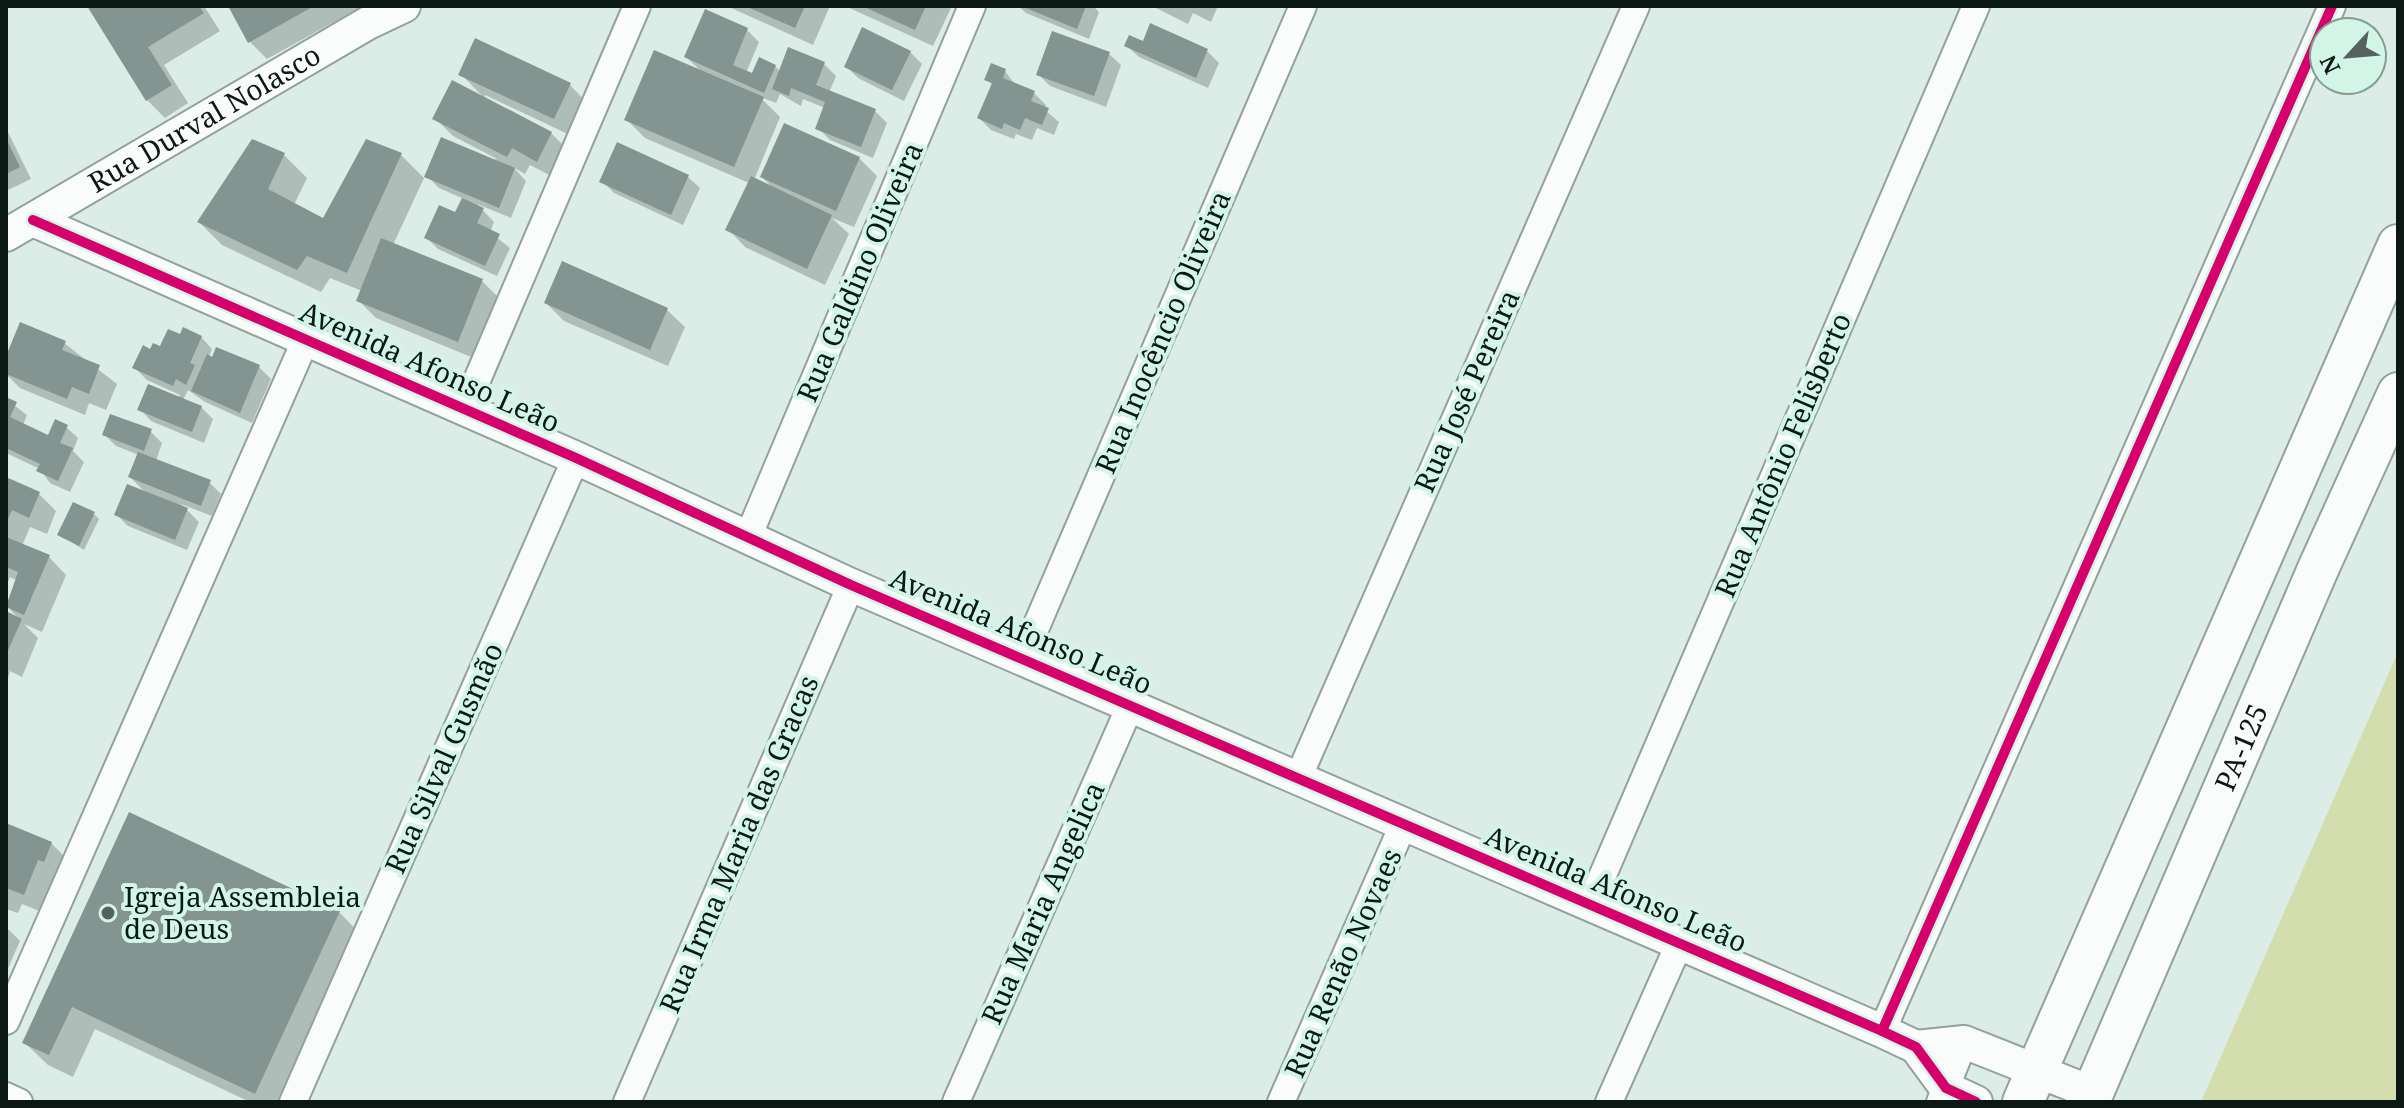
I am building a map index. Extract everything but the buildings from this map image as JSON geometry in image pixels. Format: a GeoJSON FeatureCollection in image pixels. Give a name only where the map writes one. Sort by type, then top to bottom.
{"type":"FeatureCollection","features":[{"type":"Feature","properties":{"kind":"main road","name":"PA-125"},"geometry":{"type":"LineString","coordinates":[[2030,1086],[2398,245]]}},
{"type":"Feature","properties":{"kind":"main road","name":"PA-125"},"geometry":{"type":"LineString","coordinates":[[2091,1097],[2318,569],[2398,393]]}},
{"type":"Feature","properties":{"kind":"main road"},"geometry":{"type":"LineString","coordinates":[[2264,547],[2318,569]]}},
{"type":"Feature","properties":{"kind":"main road"},"geometry":{"type":"LineString","coordinates":[[2139,842],[2190,867]]}},
{"type":"Feature","properties":{"kind":"street","name":"Rua Durval Nolasco"},"geometry":{"type":"LineString","coordinates":[[15,234],[366,14],[404,6]]}},
{"type":"Feature","properties":{"kind":"street"},"geometry":{"type":"LineString","coordinates":[[465,408],[637,6]]}},
{"type":"Feature","properties":{"kind":"street","name":"Rua Galdino Oliveira"},"geometry":{"type":"LineString","coordinates":[[748,537],[972,6]]}},
{"type":"Feature","properties":{"kind":"street","name":"Rua Inocêncio Oliveira"},"geometry":{"type":"LineString","coordinates":[[1023,657],[1303,6]]}},
{"type":"Feature","properties":{"kind":"street","name":"Rua José Pereira"},"geometry":{"type":"LineString","coordinates":[[1299,776],[1636,6]]}},
{"type":"Feature","properties":{"kind":"street","name":"Rua Antônio Felisberto"},"geometry":{"type":"LineString","coordinates":[[1590,905],[1976,6]]}},
{"type":"Feature","properties":{"kind":"street"},"geometry":{"type":"LineString","coordinates":[[1882,1031],[2332,6]]}},
{"type":"Feature","properties":{"kind":"street","name":"Avenida Afonso Leão"},"geometry":{"type":"LineString","coordinates":[[15,234],[306,339],[576,458],[851,585],[1299,776],[1882,1031],[1916,1047],[1942,1095],[1976,1102]]}},
{"type":"Feature","properties":{"kind":"street"},"geometry":{"type":"LineString","coordinates":[[6,1021],[306,339]]}},
{"type":"Feature","properties":{"kind":"street","name":"Rua Silval Gusmão"},"geometry":{"type":"LineString","coordinates":[[293,1102],[576,458]]}},
{"type":"Feature","properties":{"kind":"street","name":"Rua Irma Maria das Gracas"},"geometry":{"type":"LineString","coordinates":[[627,1102],[851,585]]}},
{"type":"Feature","properties":{"kind":"street","name":"Rua Maria Angelica"},"geometry":{"type":"LineString","coordinates":[[956,1102],[1131,704]]}},
{"type":"Feature","properties":{"kind":"street","name":"Rua Renão Novaes"},"geometry":{"type":"LineString","coordinates":[[1281,1102],[1404,823]]}},
{"type":"Feature","properties":{"kind":"street"},"geometry":{"type":"LineString","coordinates":[[1609,1102],[1680,942]]}},
{"type":"Feature","properties":{"kind":"street"},"geometry":{"type":"LineString","coordinates":[[1942,1095],[1964,1042]]}},
{"type":"Feature","properties":{"kind":"street"},"geometry":{"type":"LineString","coordinates":[[1916,1047],[1964,1042],[2030,1086],[2091,1097]]}},
{"type":"Feature","properties":{"kind":"street"},"geometry":{"type":"LineString","coordinates":[[6,1096],[19,1102]]}},
{"type":"Feature","properties":{"kind":"green space"},"geometry":{"type":"Polygon","coordinates":[[[2398,652],[2398,1102],[2201,1102],[2398,652]]]}},
{"type":"Feature","properties":{"kind":"cycle path"},"geometry":{"type":"LineString","coordinates":[[1882,1031],[2332,6]]}},
{"type":"Feature","properties":{"kind":"cycle path"},"geometry":{"type":"LineString","coordinates":[[33,220],[576,458],[851,585],[1882,1031],[1916,1047],[1946,1088],[1976,1102]]}},
{"type":"Feature","properties":{"kind":"place","name":"Igreja Assembleia de Deus"},"geometry":{"type":"Point","coordinates":[108,913]}}]}
